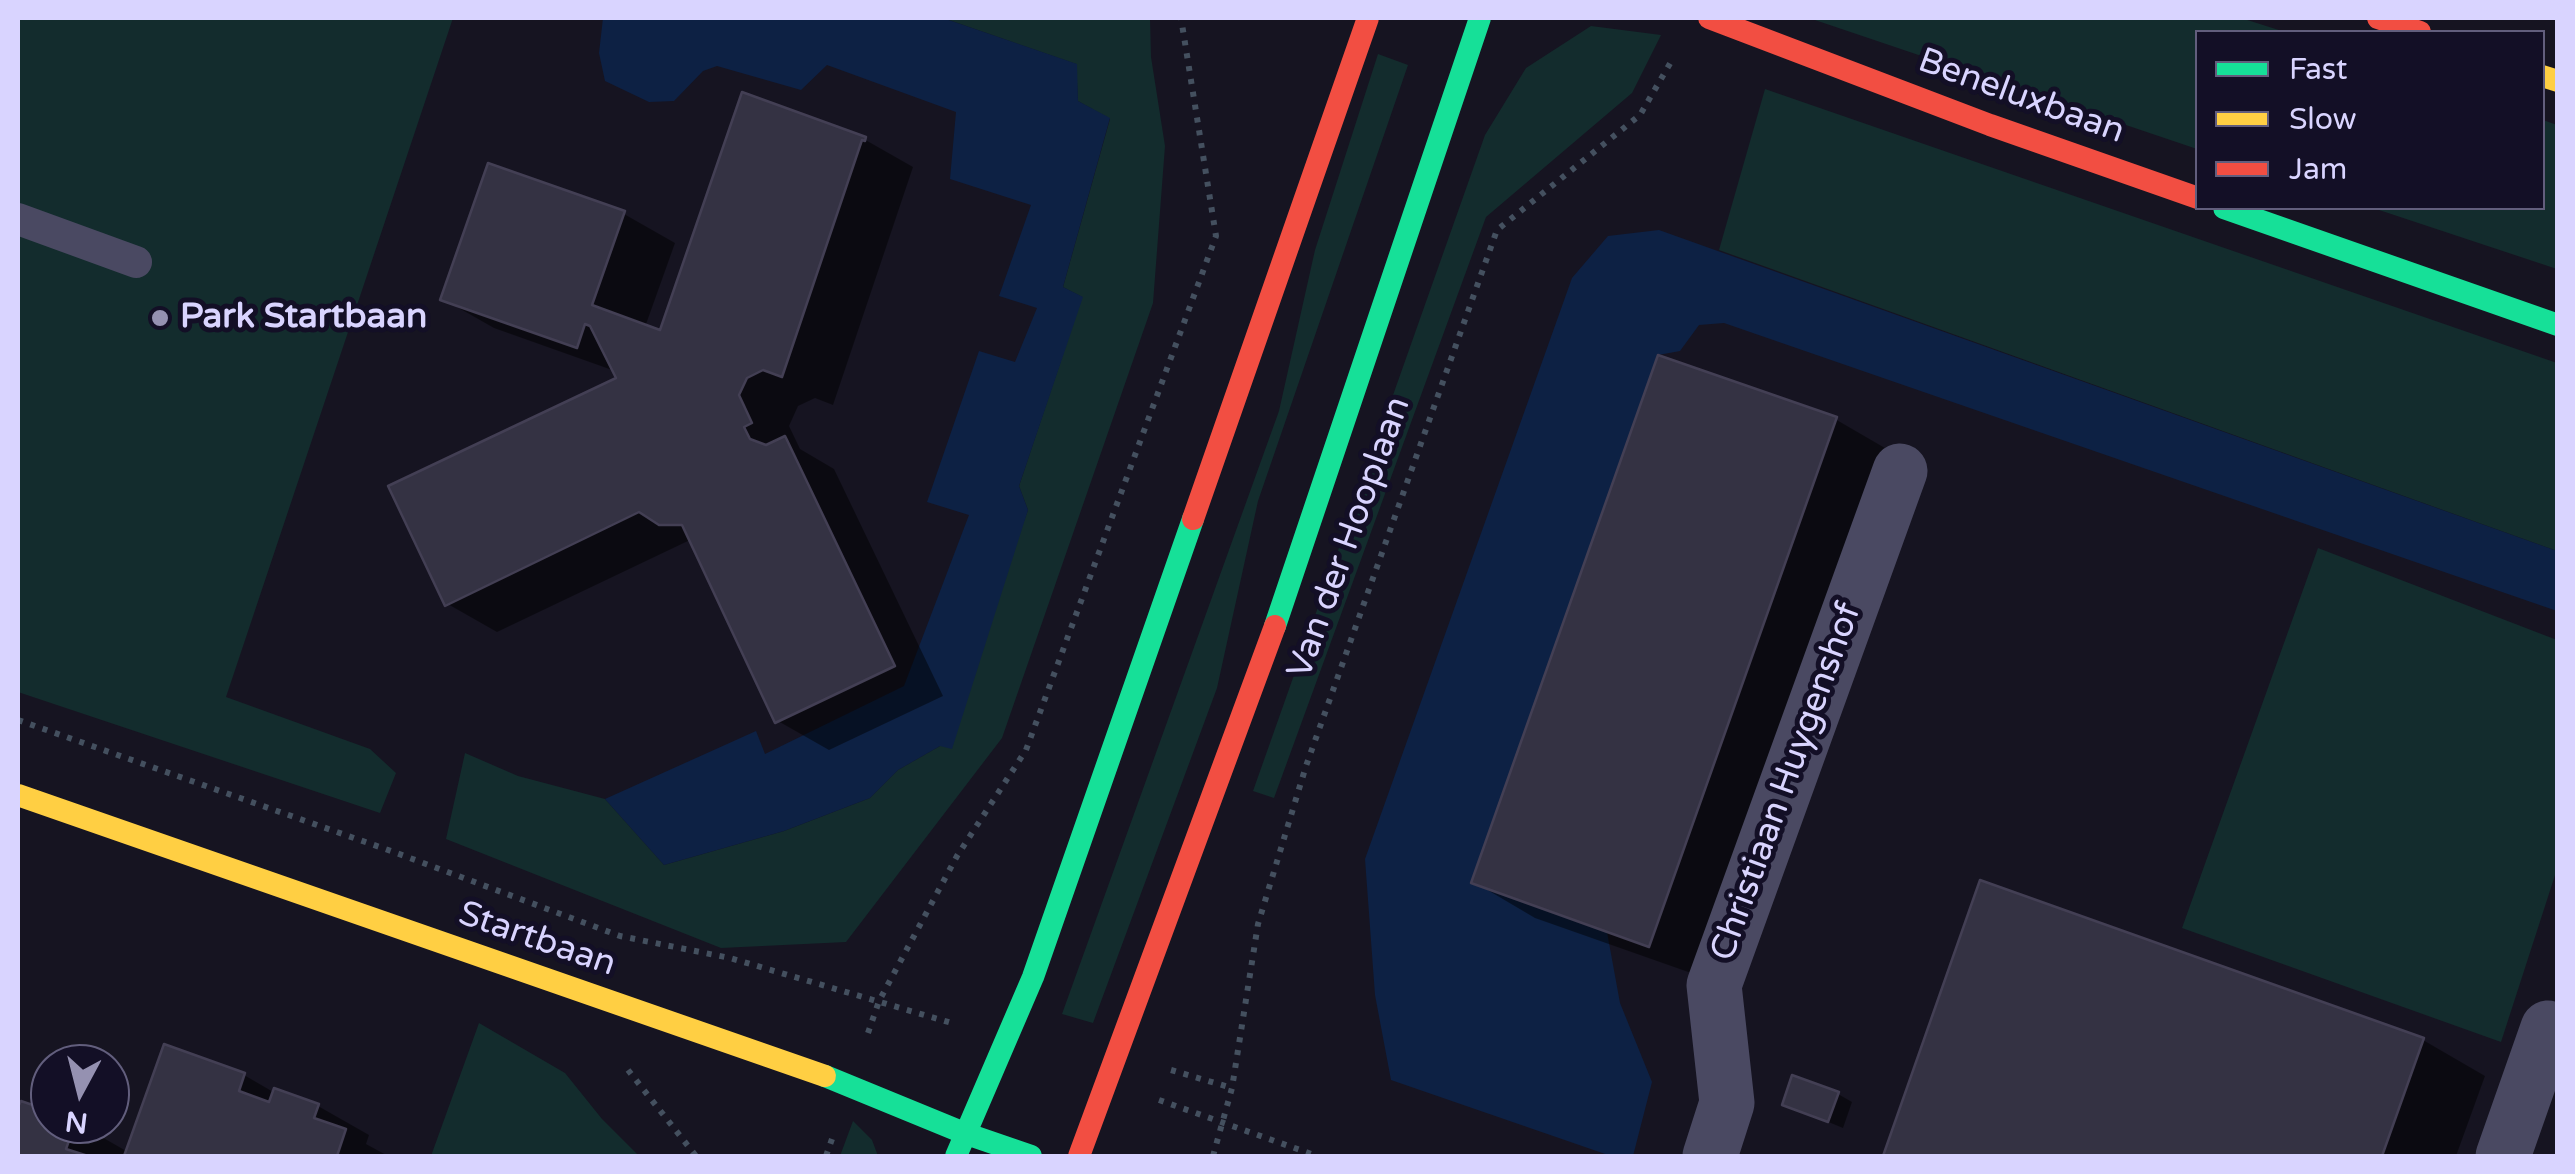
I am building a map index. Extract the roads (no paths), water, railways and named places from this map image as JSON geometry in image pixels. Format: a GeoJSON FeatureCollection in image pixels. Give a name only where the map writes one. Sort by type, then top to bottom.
{"type":"FeatureCollection","features":[{"type":"Feature","properties":{"kind":"street"},"geometry":{"type":"LineString","coordinates":[[956,1156],[1033,977],[1368,18]]}},
{"type":"Feature","properties":{"kind":"street","name":"Van der Hooplaan"},"geometry":{"type":"LineString","coordinates":[[1079,1156],[1272,635],[1480,18]]}},
{"type":"Feature","properties":{"kind":"street","name":"Beneluxbaan"},"geometry":{"type":"LineString","coordinates":[[1709,18],[1990,125],[2195,197]]}},
{"type":"Feature","properties":{"kind":"street"},"geometry":{"type":"LineString","coordinates":[[2378,18],[2414,30]]}},
{"type":"Feature","properties":{"kind":"street"},"geometry":{"type":"LineString","coordinates":[[2230,210],[2558,325]]}},
{"type":"Feature","properties":{"kind":"street","name":"Christiaan Huygenshof"},"geometry":{"type":"LineString","coordinates":[[1710,1156],[1727,1103],[1714,986],[1900,471]]}},
{"type":"Feature","properties":{"kind":"street","name":"Startbaan"},"geometry":{"type":"LineString","coordinates":[[18,796],[850,1085],[964,1133],[1031,1156]]}},
{"type":"Feature","properties":{"kind":"street"},"geometry":{"type":"LineString","coordinates":[[2503,1156],[2548,1028],[2558,1031]]}},
{"type":"Feature","properties":{"kind":"lane"},"geometry":{"type":"LineString","coordinates":[[18,219],[136,262]]}},
{"type":"Feature","properties":{"kind":"water"},"geometry":{"type":"Polygon","coordinates":[[[603,18],[943,18],[1077,64],[1078,101],[1110,118],[1063,287],[1083,297],[1019,486],[1028,510],[952,749],[940,746],[898,770],[870,798],[784,831],[664,865],[605,799],[756,731],[765,754],[904,686],[969,515],[927,502],[979,351],[1015,362],[1037,308],[999,296],[1031,205],[950,179],[956,112],[827,65],[801,90],[717,66],[703,71],[674,101],[649,102],[605,81],[599,53],[603,18]]]}},
{"type":"Feature","properties":{"kind":"water"},"geometry":{"type":"Polygon","coordinates":[[[1659,230],[2557,551],[2557,611],[1724,323],[1699,325],[1680,351],[1658,355],[1496,824],[1471,883],[1607,932],[1620,1003],[1652,1082],[1633,1156],[1611,1156],[1391,1080],[1375,995],[1365,859],[1572,278],[1608,236],[1659,230]]]}},
{"type":"Feature","properties":{"kind":"place","name":"Park Startbaan"},"geometry":{"type":"Point","coordinates":[160,318]}}]}
